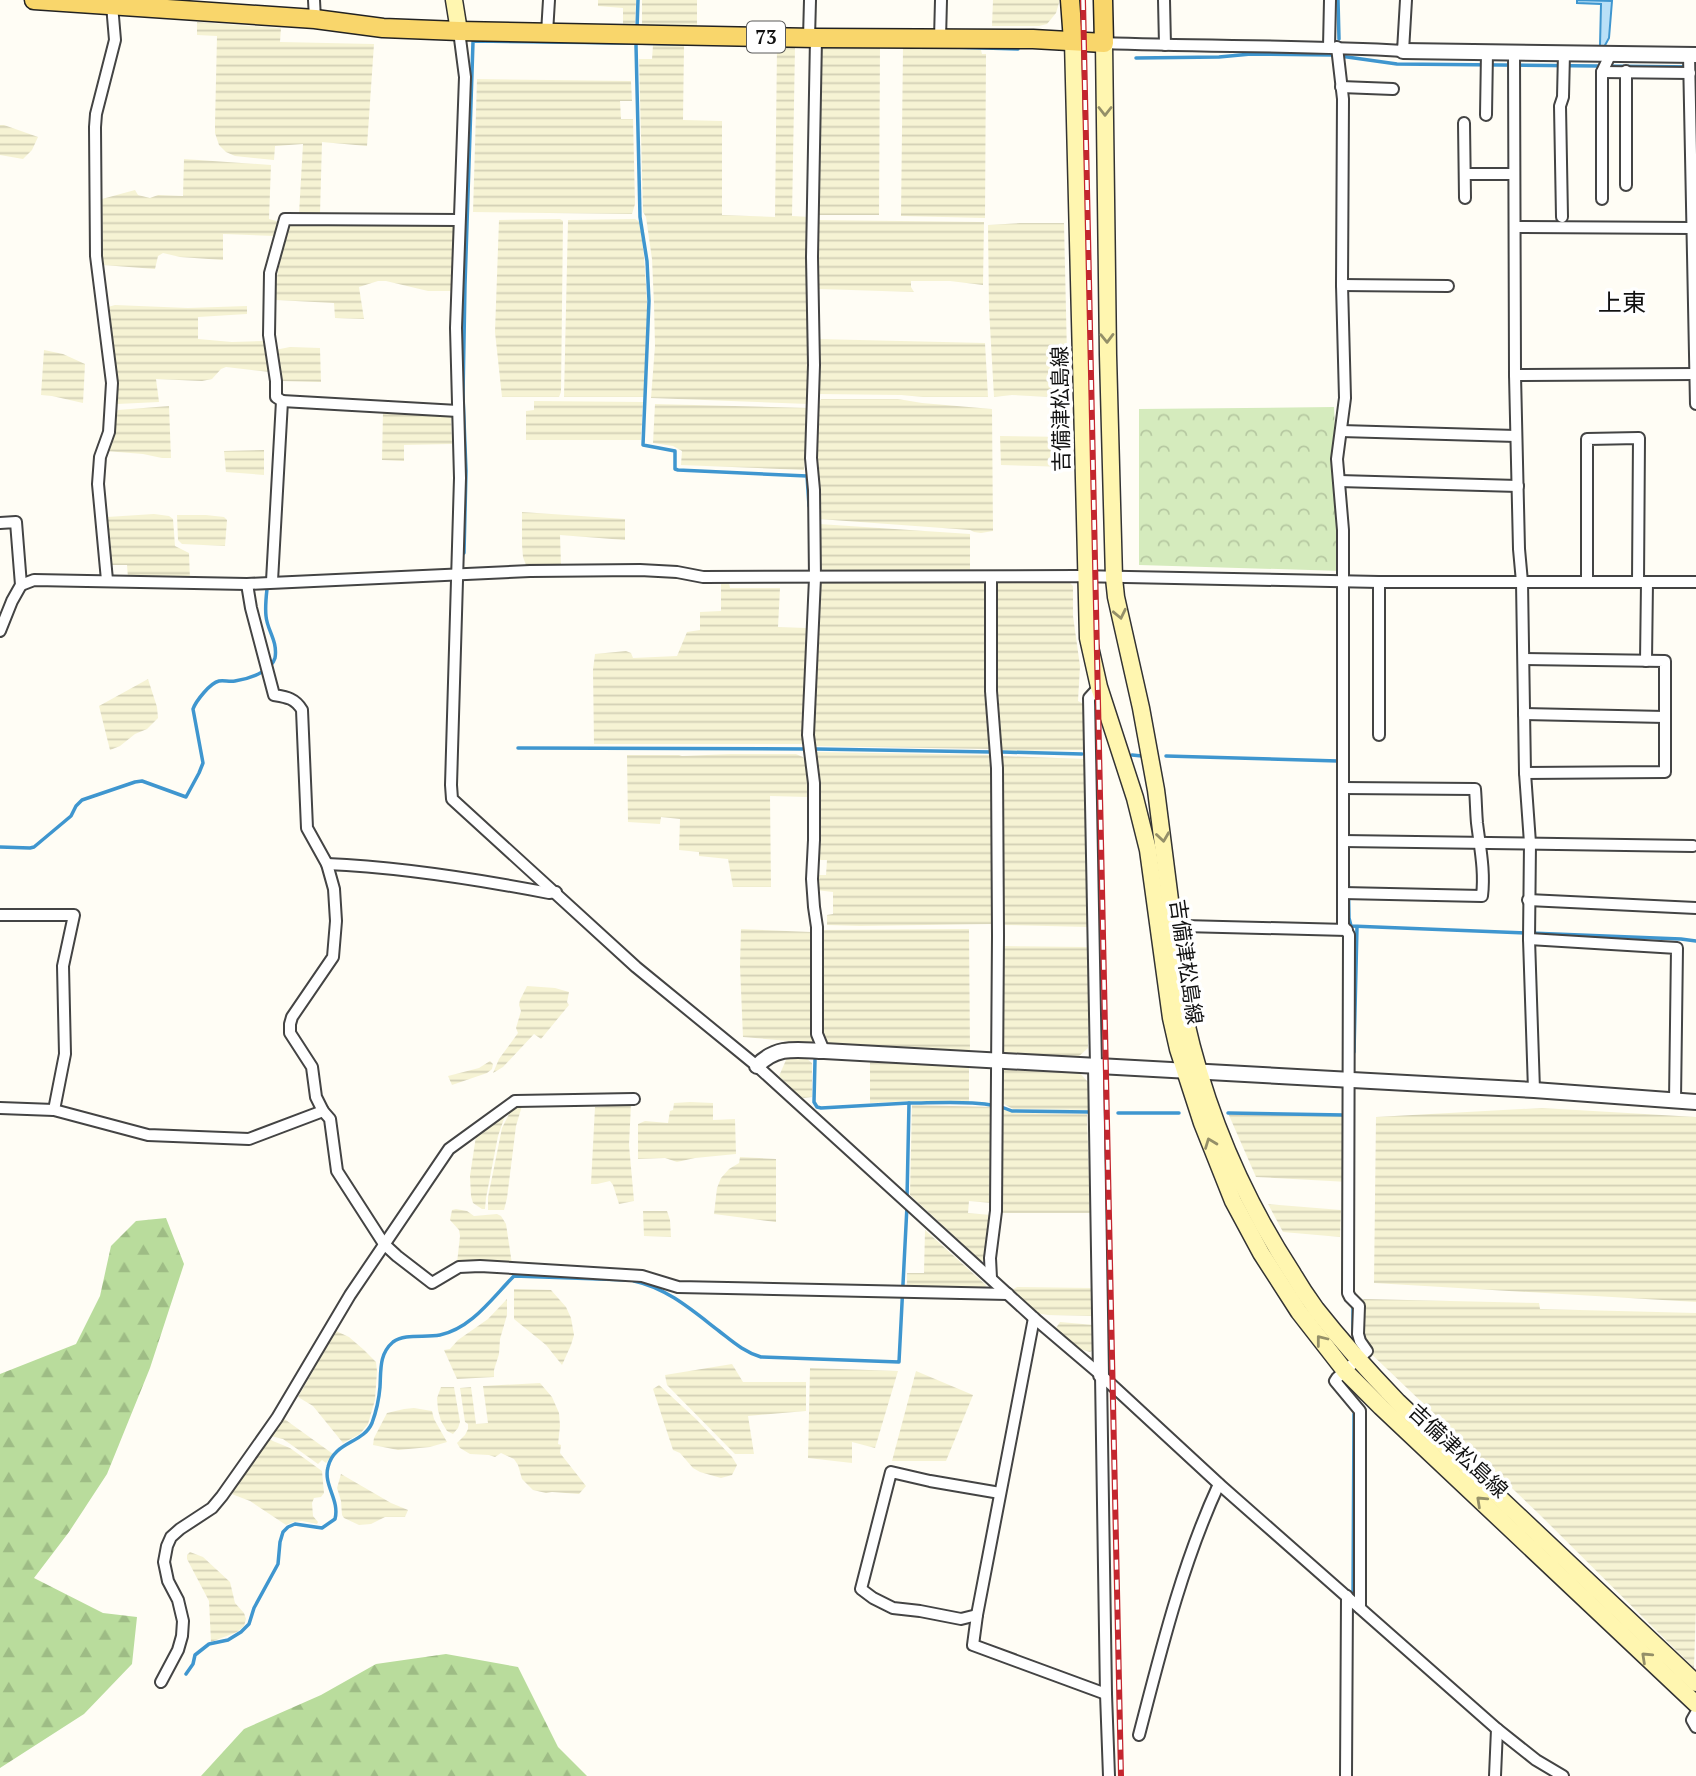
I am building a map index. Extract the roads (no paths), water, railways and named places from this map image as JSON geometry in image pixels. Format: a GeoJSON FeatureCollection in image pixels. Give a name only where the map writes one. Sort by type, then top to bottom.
{"type":"FeatureCollection","features":[{"type":"Feature","properties":{"kind":"main road","name":"73"},"geometry":{"type":"LineString","coordinates":[[34,0],[315,19],[383,28],[814,42],[940,39],[1104,43]]}},
{"type":"Feature","properties":{"kind":"main road"},"geometry":{"type":"LineString","coordinates":[[454,0],[459,31]]}},
{"type":"Feature","properties":{"kind":"main road"},"geometry":{"type":"LineString","coordinates":[[1070,0],[1073,41]]}},
{"type":"Feature","properties":{"kind":"main road"},"geometry":{"type":"LineString","coordinates":[[1103,0],[1104,43]]}},
{"type":"Feature","properties":{"kind":"main road","name":"吉備津松島線"},"geometry":{"type":"LineString","coordinates":[[1073,41],[1088,638],[1099,687],[1136,798],[1149,850],[1171,1018],[1248,1197],[1277,1249],[1315,1307],[1357,1360],[1398,1402],[1696,1683]]}},
{"type":"Feature","properties":{"kind":"main road","name":"吉備津松島線"},"geometry":{"type":"LineString","coordinates":[[1104,43],[1114,578],[1156,790],[1185,1018],[1192,1050],[1192,1072],[1202,1123],[1233,1200],[1261,1253],[1299,1312],[1345,1371],[1696,1704]]}},
{"type":"Feature","properties":{"kind":"street"},"geometry":{"type":"LineString","coordinates":[[314,0],[315,19]]}},
{"type":"Feature","properties":{"kind":"street"},"geometry":{"type":"LineString","coordinates":[[547,33],[549,0]]}},
{"type":"Feature","properties":{"kind":"street"},"geometry":{"type":"LineString","coordinates":[[810,0],[814,42],[814,365],[811,458],[815,578],[808,735],[814,793],[812,880],[817,927],[817,1034],[824,1051]]}},
{"type":"Feature","properties":{"kind":"street"},"geometry":{"type":"LineString","coordinates":[[940,39],[941,0]]}},
{"type":"Feature","properties":{"kind":"street"},"geometry":{"type":"LineString","coordinates":[[1164,0],[1165,45]]}},
{"type":"Feature","properties":{"kind":"street"},"geometry":{"type":"LineString","coordinates":[[1331,0],[1333,47],[1344,87],[1345,398],[1344,431],[1337,458],[1342,481],[1345,581],[1347,893],[1343,925],[1349,935],[1352,1079],[1348,1293],[1359,1306],[1358,1334],[1367,1351],[1337,1378],[1336,1383],[1360,1411],[1346,1776]]}},
{"type":"Feature","properties":{"kind":"street"},"geometry":{"type":"LineString","coordinates":[[1404,51],[1406,0]]}},
{"type":"Feature","properties":{"kind":"street"},"geometry":{"type":"LineString","coordinates":[[107,580],[97,484],[100,457],[109,432],[113,383],[96,256],[95,127],[115,40],[112,5]]}},
{"type":"Feature","properties":{"kind":"street"},"geometry":{"type":"LineString","coordinates":[[459,31],[464,77],[456,328],[460,478],[452,799],[636,967],[757,1066],[1219,1484],[1497,1729],[1536,1760],[1563,1776]]}},
{"type":"Feature","properties":{"kind":"street"},"geometry":{"type":"LineString","coordinates":[[1104,43],[1333,47],[1514,61],[1691,63]]}},
{"type":"Feature","properties":{"kind":"street"},"geometry":{"type":"LineString","coordinates":[[1486,116],[1487,60]]}},
{"type":"Feature","properties":{"kind":"street"},"geometry":{"type":"LineString","coordinates":[[1514,61],[1516,436],[1522,582],[1525,773],[1530,843],[1528,900],[1534,1090]]}},
{"type":"Feature","properties":{"kind":"street"},"geometry":{"type":"LineString","coordinates":[[1562,217],[1560,106],[1563,97],[1564,62]]}},
{"type":"Feature","properties":{"kind":"street"},"geometry":{"type":"LineString","coordinates":[[1606,64],[1626,71],[1691,63]]}},
{"type":"Feature","properties":{"kind":"street"},"geometry":{"type":"LineString","coordinates":[[1691,63],[1696,404]]}},
{"type":"Feature","properties":{"kind":"street"},"geometry":{"type":"LineString","coordinates":[[1602,199],[1606,64]]}},
{"type":"Feature","properties":{"kind":"street"},"geometry":{"type":"LineString","coordinates":[[1626,71],[1626,185]]}},
{"type":"Feature","properties":{"kind":"street"},"geometry":{"type":"LineString","coordinates":[[1344,87],[1393,89]]}},
{"type":"Feature","properties":{"kind":"street"},"geometry":{"type":"LineString","coordinates":[[1464,124],[1465,198]]}},
{"type":"Feature","properties":{"kind":"street"},"geometry":{"type":"LineString","coordinates":[[1465,174],[1514,174]]}},
{"type":"Feature","properties":{"kind":"street"},"geometry":{"type":"LineString","coordinates":[[457,411],[282,401],[276,397],[269,312],[270,273],[285,219],[459,220]]}},
{"type":"Feature","properties":{"kind":"street"},"geometry":{"type":"LineString","coordinates":[[1515,227],[1692,228]]}},
{"type":"Feature","properties":{"kind":"street"},"geometry":{"type":"LineString","coordinates":[[1345,285],[1448,286]]}},
{"type":"Feature","properties":{"kind":"street"},"geometry":{"type":"LineString","coordinates":[[1515,375],[1696,374]]}},
{"type":"Feature","properties":{"kind":"street"},"geometry":{"type":"LineString","coordinates":[[272,581],[282,401]]}},
{"type":"Feature","properties":{"kind":"street"},"geometry":{"type":"LineString","coordinates":[[1344,431],[1516,436]]}},
{"type":"Feature","properties":{"kind":"street"},"geometry":{"type":"LineString","coordinates":[[1587,582],[1587,439],[1639,438],[1646,661]]}},
{"type":"Feature","properties":{"kind":"street"},"geometry":{"type":"LineString","coordinates":[[1342,481],[1518,486]]}},
{"type":"Feature","properties":{"kind":"street"},"geometry":{"type":"LineString","coordinates":[[0,523],[16,522],[21,585],[0,631]]}},
{"type":"Feature","properties":{"kind":"street"},"geometry":{"type":"LineString","coordinates":[[21,585],[34,580],[247,583],[530,570],[640,570],[703,577],[1696,582]]}},
{"type":"Feature","properties":{"kind":"street"},"geometry":{"type":"LineString","coordinates":[[990,1278],[996,1211],[998,936],[997,768],[991,691],[991,577]]}},
{"type":"Feature","properties":{"kind":"street"},"geometry":{"type":"LineString","coordinates":[[1379,582],[1379,735]]}},
{"type":"Feature","properties":{"kind":"street"},"geometry":{"type":"LineString","coordinates":[[247,583],[274,695],[289,697],[298,702],[302,710],[307,828],[327,864],[334,889],[336,921],[333,957],[302,1001],[290,1024],[290,1033],[312,1067],[316,1097],[330,1119],[337,1171],[384,1244],[432,1283],[459,1268],[480,1266],[642,1276],[678,1287],[1008,1294]]}},
{"type":"Feature","properties":{"kind":"street"},"geometry":{"type":"LineString","coordinates":[[1524,659],[1665,661],[1665,772],[1525,773]]}},
{"type":"Feature","properties":{"kind":"street"},"geometry":{"type":"LineString","coordinates":[[1099,687],[1089,698],[1109,1776]]}},
{"type":"Feature","properties":{"kind":"street"},"geometry":{"type":"LineString","coordinates":[[1524,714],[1665,717]]}},
{"type":"Feature","properties":{"kind":"street"},"geometry":{"type":"LineString","coordinates":[[1346,788],[1475,789],[1483,869],[1482,896],[1347,893]]}},
{"type":"Feature","properties":{"kind":"street"},"geometry":{"type":"LineString","coordinates":[[1347,841],[1693,846]]}},
{"type":"Feature","properties":{"kind":"street"},"geometry":{"type":"LineString","coordinates":[[327,864],[425,873],[556,892]]}},
{"type":"Feature","properties":{"kind":"street"},"geometry":{"type":"LineString","coordinates":[[1528,900],[1696,908]]}},
{"type":"Feature","properties":{"kind":"street"},"geometry":{"type":"LineString","coordinates":[[0,915],[74,915],[64,966],[65,1054],[54,1110]]}},
{"type":"Feature","properties":{"kind":"street"},"geometry":{"type":"LineString","coordinates":[[1184,926],[1347,930]]}},
{"type":"Feature","properties":{"kind":"street"},"geometry":{"type":"LineString","coordinates":[[1529,934],[1677,948],[1675,1101]]}},
{"type":"Feature","properties":{"kind":"street"},"geometry":{"type":"LineString","coordinates":[[757,1066],[766,1056],[784,1050],[824,1051],[1352,1079],[1696,1102]]}},
{"type":"Feature","properties":{"kind":"street"},"geometry":{"type":"LineString","coordinates":[[161,1682],[178,1650],[182,1636],[183,1621],[178,1600],[168,1581],[164,1562],[171,1537],[212,1508],[222,1496],[277,1418],[351,1295],[449,1149],[515,1101],[634,1099]]}},
{"type":"Feature","properties":{"kind":"street"},"geometry":{"type":"LineString","coordinates":[[0,1108],[54,1110],[148,1135],[249,1139],[323,1111]]}},
{"type":"Feature","properties":{"kind":"street"},"geometry":{"type":"LineString","coordinates":[[1034,1318],[973,1645],[1106,1694]]}},
{"type":"Feature","properties":{"kind":"street"},"geometry":{"type":"LineString","coordinates":[[977,1615],[961,1619],[894,1608],[873,1598],[861,1588],[891,1472],[1000,1493]]}},
{"type":"Feature","properties":{"kind":"street"},"geometry":{"type":"LineString","coordinates":[[1139,1735],[1165,1634],[1206,1511],[1219,1484]]}},
{"type":"Feature","properties":{"kind":"street"},"geometry":{"type":"LineString","coordinates":[[1696,1713],[1692,1720],[1696,1727]]}},
{"type":"Feature","properties":{"kind":"street"},"geometry":{"type":"LineString","coordinates":[[1495,1776],[1497,1729]]}},
{"type":"Feature","properties":{"kind":"water"},"geometry":{"type":"Polygon","coordinates":[[[1577,0],[1612,1],[1609,38],[1604,47],[1600,46],[1601,4],[1577,3],[1577,0]]]}},
{"type":"Feature","properties":{"kind":"waterway"},"geometry":{"type":"LineString","coordinates":[[637,28],[638,0]]}},
{"type":"Feature","properties":{"kind":"waterway"},"geometry":{"type":"LineString","coordinates":[[1338,0],[1339,39]]}},
{"type":"Feature","properties":{"kind":"waterway"},"geometry":{"type":"LineString","coordinates":[[464,553],[466,471],[463,395],[473,42],[698,44]]}},
{"type":"Feature","properties":{"kind":"waterway"},"geometry":{"type":"LineString","coordinates":[[636,45],[640,217],[647,261],[649,301],[643,445],[675,451],[675,469],[678,470],[807,476],[809,506]]}},
{"type":"Feature","properties":{"kind":"waterway"},"geometry":{"type":"LineString","coordinates":[[951,47],[1018,49]]}},
{"type":"Feature","properties":{"kind":"waterway"},"geometry":{"type":"LineString","coordinates":[[1136,58],[1251,54],[1333,55]]}},
{"type":"Feature","properties":{"kind":"waterway"},"geometry":{"type":"LineString","coordinates":[[1340,56],[1397,64],[1696,67]]}},
{"type":"Feature","properties":{"kind":"waterway"},"geometry":{"type":"LineString","coordinates":[[1346,429],[1348,408]]}},
{"type":"Feature","properties":{"kind":"waterway"},"geometry":{"type":"LineString","coordinates":[[0,847],[34,847],[71,816],[82,800],[135,782],[142,781],[186,797],[203,763],[193,709],[197,702],[215,682],[252,677],[269,667],[275,658],[275,646],[266,616],[267,589]]}},
{"type":"Feature","properties":{"kind":"waterway"},"geometry":{"type":"LineString","coordinates":[[518,748],[806,749]]}},
{"type":"Feature","properties":{"kind":"waterway"},"geometry":{"type":"LineString","coordinates":[[816,749],[992,752]]}},
{"type":"Feature","properties":{"kind":"waterway"},"geometry":{"type":"LineString","coordinates":[[1002,752],[1082,754]]}},
{"type":"Feature","properties":{"kind":"waterway"},"geometry":{"type":"LineString","coordinates":[[1132,755],[1142,756]]}},
{"type":"Feature","properties":{"kind":"waterway"},"geometry":{"type":"LineString","coordinates":[[1166,756],[1338,761]]}},
{"type":"Feature","properties":{"kind":"waterway"},"geometry":{"type":"LineString","coordinates":[[1348,866],[1351,926],[1696,941]]}},
{"type":"Feature","properties":{"kind":"waterway"},"geometry":{"type":"LineString","coordinates":[[1354,1052],[1357,927]]}},
{"type":"Feature","properties":{"kind":"waterway"},"geometry":{"type":"LineString","coordinates":[[815,1060],[814,1102],[817,1107],[909,1103]]}},
{"type":"Feature","properties":{"kind":"waterway"},"geometry":{"type":"LineString","coordinates":[[907,1198],[909,1103],[976,1103],[1012,1111],[1089,1112]]}},
{"type":"Feature","properties":{"kind":"waterway"},"geometry":{"type":"LineString","coordinates":[[1118,1113],[1179,1113]]}},
{"type":"Feature","properties":{"kind":"waterway"},"geometry":{"type":"LineString","coordinates":[[1228,1113],[1344,1115]]}},
{"type":"Feature","properties":{"kind":"waterway"},"geometry":{"type":"LineString","coordinates":[[634,1281],[669,1295],[738,1346],[761,1357],[899,1362],[907,1206]]}},
{"type":"Feature","properties":{"kind":"waterway"},"geometry":{"type":"LineString","coordinates":[[186,1674],[195,1655],[209,1644],[228,1640],[249,1624],[254,1608],[278,1564],[283,1532],[295,1524],[322,1528],[335,1519],[328,1467],[336,1452],[362,1435],[372,1423],[379,1396],[383,1357],[393,1342],[409,1337],[440,1335],[462,1326],[481,1311],[514,1276],[627,1280]]}},
{"type":"Feature","properties":{"kind":"waterway"},"geometry":{"type":"LineString","coordinates":[[1353,1305],[1353,1334]]}},
{"type":"Feature","properties":{"kind":"waterway"},"geometry":{"type":"LineString","coordinates":[[1353,1599],[1354,1414]]}},
{"type":"Feature","properties":{"kind":"railway"},"geometry":{"type":"LineString","coordinates":[[1083,0],[1121,1776]]}},
{"type":"Feature","properties":{"kind":"district","name":"上東"},"geometry":{"type":"Point","coordinates":[1622,303]}}]}
